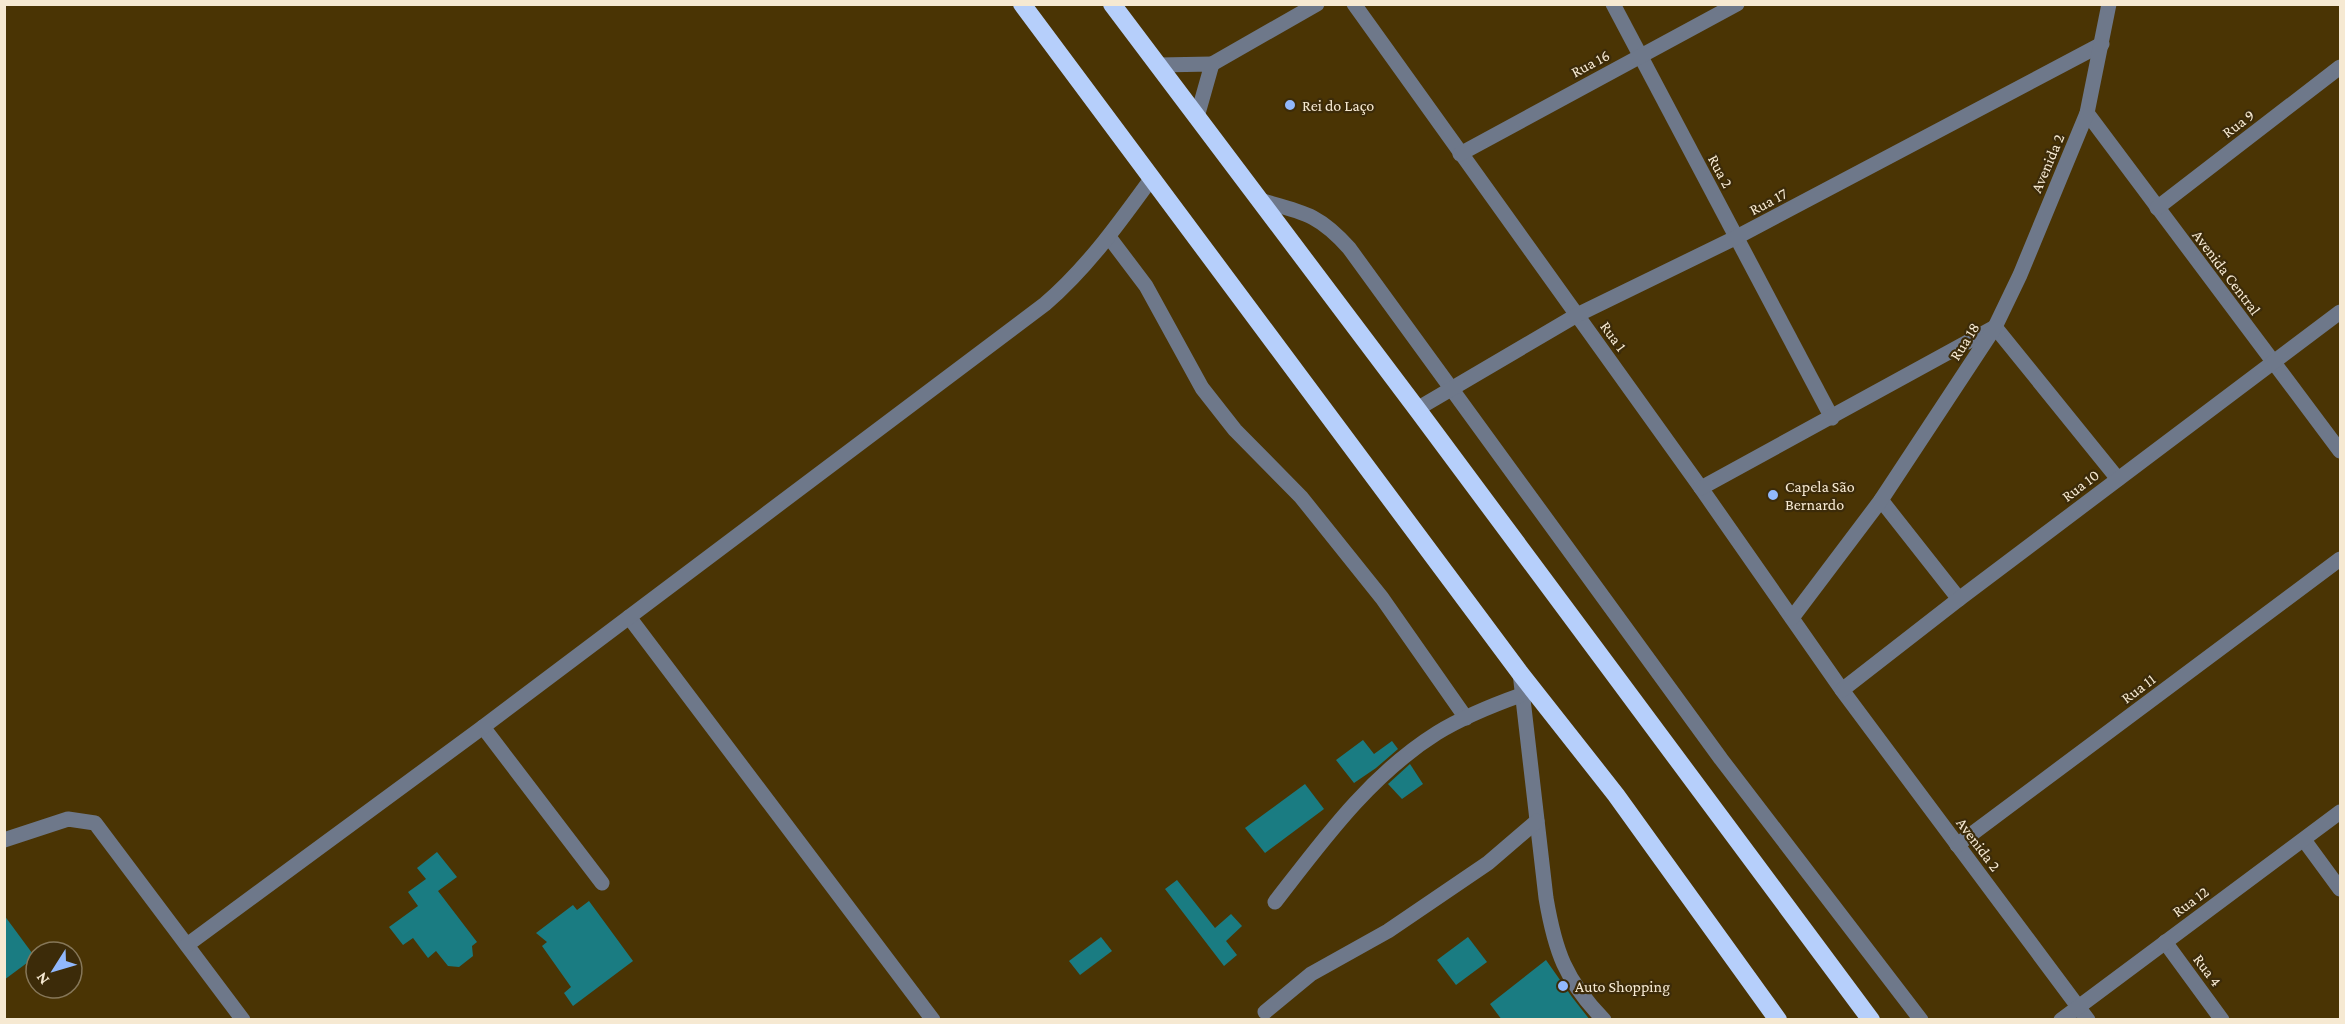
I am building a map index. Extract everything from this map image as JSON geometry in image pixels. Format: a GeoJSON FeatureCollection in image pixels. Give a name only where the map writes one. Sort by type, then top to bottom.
{"type":"FeatureCollection","features":[{"type":"Feature","properties":{"kind":"highway"},"geometry":{"type":"LineString","coordinates":[[1022,4],[1520,673],[1616,795],[1778,1020]]}},
{"type":"Feature","properties":{"kind":"highway"},"geometry":{"type":"LineString","coordinates":[[1112,4],[1417,409],[1871,1020]]}},
{"type":"Feature","properties":{"kind":"street"},"geometry":{"type":"LineString","coordinates":[[1159,65],[1212,64],[1317,4]]}},
{"type":"Feature","properties":{"kind":"street","name":"Rua 1"},"geometry":{"type":"LineString","coordinates":[[1354,4],[1701,488],[1842,690]]}},
{"type":"Feature","properties":{"kind":"street","name":"Rua 2"},"geometry":{"type":"LineString","coordinates":[[1613,4],[1832,418]]}},
{"type":"Feature","properties":{"kind":"street","name":"Rua 16"},"geometry":{"type":"LineString","coordinates":[[1460,154],[1737,4]]}},
{"type":"Feature","properties":{"kind":"street"},"geometry":{"type":"LineString","coordinates":[[2098,4],[2108,12]]}},
{"type":"Feature","properties":{"kind":"street","name":"Avenida 2"},"geometry":{"type":"LineString","coordinates":[[1995,327],[2020,275],[2087,113],[2108,12]]}},
{"type":"Feature","properties":{"kind":"street","name":"Rua 17"},"geometry":{"type":"LineString","coordinates":[[1417,409],[1577,315],[1735,238],[2102,44]]}},
{"type":"Feature","properties":{"kind":"street"},"geometry":{"type":"LineString","coordinates":[[1197,117],[1212,64]]}},
{"type":"Feature","properties":{"kind":"street","name":"Rua 9"},"geometry":{"type":"LineString","coordinates":[[2157,208],[2340,67]]}},
{"type":"Feature","properties":{"kind":"street","name":"Avenida Central"},"geometry":{"type":"LineString","coordinates":[[2087,113],[2340,451]]}},
{"type":"Feature","properties":{"kind":"street"},"geometry":{"type":"LineString","coordinates":[[187,945],[483,727],[1045,304],[1067,285],[1109,237],[1151,179]]}},
{"type":"Feature","properties":{"kind":"street"},"geometry":{"type":"LineString","coordinates":[[1259,200],[1303,212],[1323,222],[1349,248],[1721,759],[1921,1020]]}},
{"type":"Feature","properties":{"kind":"street"},"geometry":{"type":"LineString","coordinates":[[1109,237],[1146,286],[1202,388],[1235,430],[1302,497],[1382,598],[1466,718]]}},
{"type":"Feature","properties":{"kind":"street","name":"Rua 10"},"geometry":{"type":"LineString","coordinates":[[1842,690],[2340,312]]}},
{"type":"Feature","properties":{"kind":"street"},"geometry":{"type":"LineString","coordinates":[[1995,327],[2118,479]]}},
{"type":"Feature","properties":{"kind":"street","name":"Rua 18"},"geometry":{"type":"LineString","coordinates":[[1701,488],[1995,327]]}},
{"type":"Feature","properties":{"kind":"street","name":"Rua 18"},"geometry":{"type":"LineString","coordinates":[[1792,618],[1881,500],[1995,327]]}},
{"type":"Feature","properties":{"kind":"street"},"geometry":{"type":"LineString","coordinates":[[1881,500],[1959,599]]}},
{"type":"Feature","properties":{"kind":"street","name":"Rua 11"},"geometry":{"type":"LineString","coordinates":[[1957,845],[2340,559]]}},
{"type":"Feature","properties":{"kind":"street"},"geometry":{"type":"LineString","coordinates":[[629,617],[933,1020]]}},
{"type":"Feature","properties":{"kind":"street"},"geometry":{"type":"LineString","coordinates":[[1520,673],[1546,898],[1556,947],[1564,968],[1580,992],[1604,1020]]}},
{"type":"Feature","properties":{"kind":"street","name":"Avenida 2"},"geometry":{"type":"LineString","coordinates":[[1842,690],[2088,1020]]}},
{"type":"Feature","properties":{"kind":"street"},"geometry":{"type":"LineString","coordinates":[[1275,902],[1324,839],[1367,790],[1397,762],[1439,732],[1521,695]]}},
{"type":"Feature","properties":{"kind":"street"},"geometry":{"type":"LineString","coordinates":[[483,727],[602,883]]}},
{"type":"Feature","properties":{"kind":"street","name":"Rua 12"},"geometry":{"type":"LineString","coordinates":[[2061,1020],[2340,812]]}},
{"type":"Feature","properties":{"kind":"street"},"geometry":{"type":"LineString","coordinates":[[4,840],[68,819],[95,823],[243,1020]]}},
{"type":"Feature","properties":{"kind":"street"},"geometry":{"type":"LineString","coordinates":[[1265,1012],[1311,974],[1388,931],[1488,863],[1537,821]]}},
{"type":"Feature","properties":{"kind":"street"},"geometry":{"type":"LineString","coordinates":[[2304,840],[2340,889]]}},
{"type":"Feature","properties":{"kind":"street","name":"Rua 4"},"geometry":{"type":"LineString","coordinates":[[2165,942],[2222,1020]]}},
{"type":"Feature","properties":{"kind":"building"},"geometry":{"type":"Polygon","coordinates":[[[1363,740],[1374,754],[1392,741],[1398,749],[1354,783],[1336,760],[1363,740]]]}},
{"type":"Feature","properties":{"kind":"building"},"geometry":{"type":"Polygon","coordinates":[[[1410,764],[1423,784],[1402,799],[1388,784],[1410,764]]]}},
{"type":"Feature","properties":{"kind":"building"},"geometry":{"type":"Polygon","coordinates":[[[1305,784],[1324,809],[1265,853],[1245,828],[1305,784]]]}},
{"type":"Feature","properties":{"kind":"building"},"geometry":{"type":"Polygon","coordinates":[[[437,852],[457,877],[438,891],[477,942],[472,946],[473,956],[459,967],[448,966],[436,951],[428,958],[413,938],[403,945],[389,927],[418,906],[408,892],[426,879],[417,868],[437,852]]]}},
{"type":"Feature","properties":{"kind":"building"},"geometry":{"type":"Polygon","coordinates":[[[1177,880],[1215,928],[1231,914],[1242,926],[1226,941],[1237,955],[1224,966],[1165,889],[1177,880]]]}},
{"type":"Feature","properties":{"kind":"building"},"geometry":{"type":"Polygon","coordinates":[[[589,901],[633,961],[573,1006],[564,993],[571,987],[542,946],[547,942],[536,933],[573,905],[577,910],[589,901]]]}},
{"type":"Feature","properties":{"kind":"building"},"geometry":{"type":"Polygon","coordinates":[[[4,915],[24,942],[24,965],[4,980],[4,915]]]}},
{"type":"Feature","properties":{"kind":"building"},"geometry":{"type":"Polygon","coordinates":[[[1101,937],[1112,951],[1080,975],[1069,961],[1101,937]]]}},
{"type":"Feature","properties":{"kind":"building"},"geometry":{"type":"Polygon","coordinates":[[[1468,937],[1487,962],[1456,985],[1437,960],[1468,937]]]}},
{"type":"Feature","properties":{"kind":"building"},"geometry":{"type":"Polygon","coordinates":[[[1546,960],[1590,1020],[1502,1020],[1490,1004],[1546,960]]]}},
{"type":"Feature","properties":{"kind":"place","name":"Rei do Laço"},"geometry":{"type":"Point","coordinates":[1290,105]}},
{"type":"Feature","properties":{"kind":"place","name":"Capela São Bernardo"},"geometry":{"type":"Point","coordinates":[1773,495]}},
{"type":"Feature","properties":{"kind":"place","name":"Auto Shopping"},"geometry":{"type":"Point","coordinates":[1563,986]}}]}
